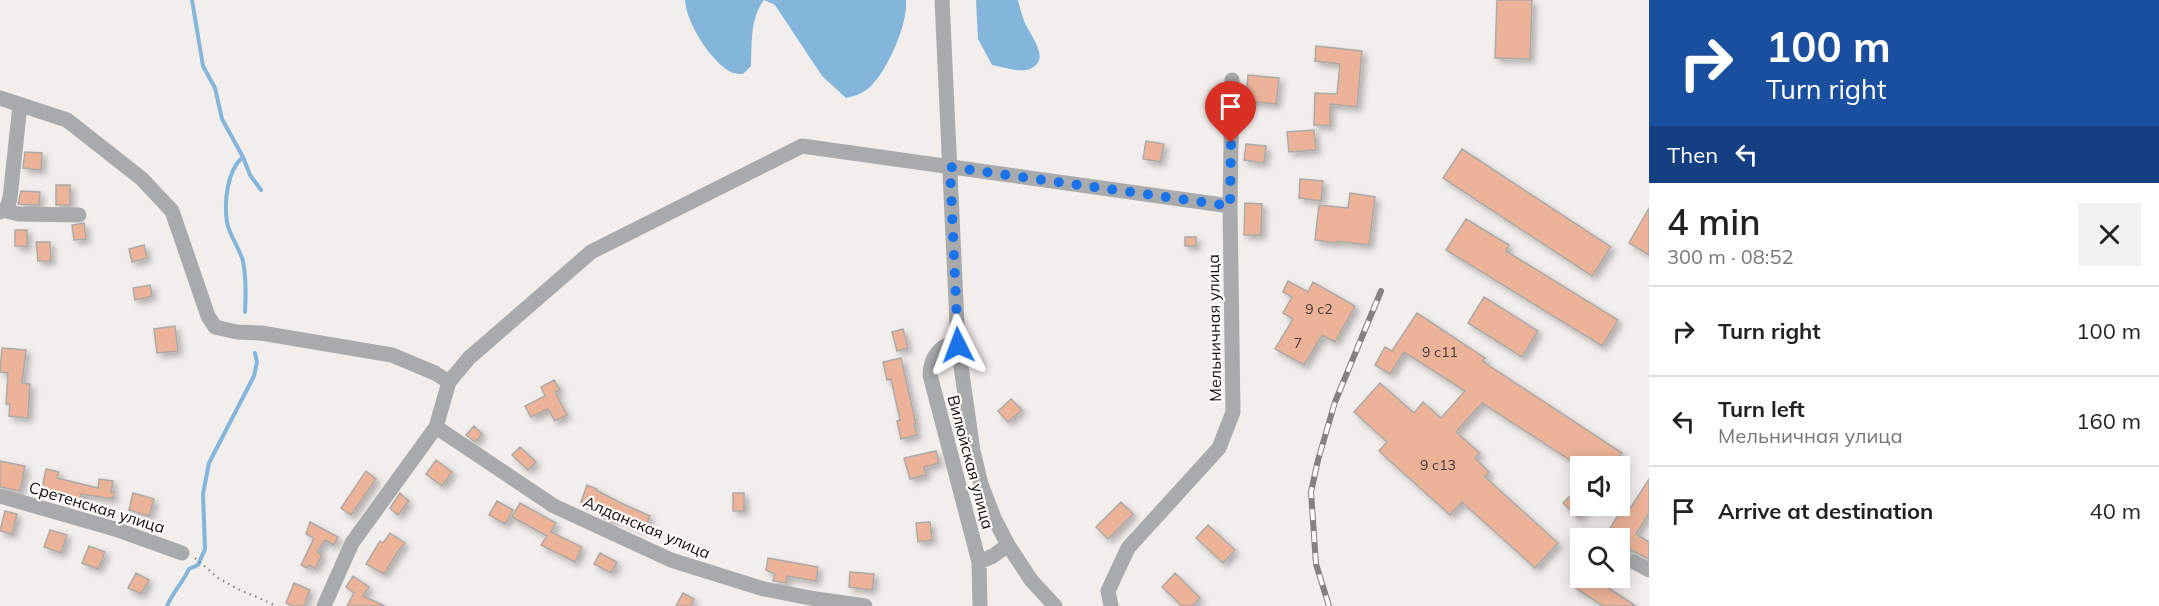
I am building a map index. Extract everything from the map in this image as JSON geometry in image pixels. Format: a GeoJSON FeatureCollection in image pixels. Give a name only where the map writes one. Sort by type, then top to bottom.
{"type":"FeatureCollection","features":[{"type":"Feature","properties":{"kind":"street"},"geometry":{"type":"LineString","coordinates":[[942,0],[958,342],[974,451],[981,484],[994,518],[1008,545],[1031,580],[1055,606]]}},
{"type":"Feature","properties":{"kind":"street","name":"Мельничная улица"},"geometry":{"type":"LineString","coordinates":[[1111,606],[1108,591],[1128,548],[1219,448],[1233,411],[1230,206],[1232,80]]}},
{"type":"Feature","properties":{"kind":"street"},"geometry":{"type":"LineString","coordinates":[[0,98],[67,120],[142,179],[172,211],[208,316],[215,327],[392,355],[435,373],[448,382]]}},
{"type":"Feature","properties":{"kind":"street"},"geometry":{"type":"LineString","coordinates":[[2,211],[7,208],[10,198],[20,105]]}},
{"type":"Feature","properties":{"kind":"street"},"geometry":{"type":"LineString","coordinates":[[324,606],[352,543],[436,427],[448,382],[469,358],[591,252],[802,146],[1230,206]]}},
{"type":"Feature","properties":{"kind":"street"},"geometry":{"type":"LineString","coordinates":[[2,211],[19,214],[78,214]]}},
{"type":"Feature","properties":{"kind":"street","name":"Вилюйская улица"},"geometry":{"type":"LineString","coordinates":[[958,342],[948,344],[936,353],[930,375],[979,562],[980,606]]}},
{"type":"Feature","properties":{"kind":"street","name":"Алданская улица"},"geometry":{"type":"LineString","coordinates":[[436,427],[554,506],[671,560],[764,589],[865,606]]}},
{"type":"Feature","properties":{"kind":"street","name":"Сретенская улица"},"geometry":{"type":"LineString","coordinates":[[0,496],[115,529],[188,555]]}},
{"type":"Feature","properties":{"kind":"street"},"geometry":{"type":"LineString","coordinates":[[979,562],[993,556],[1008,545]]}},
{"type":"Feature","properties":{"kind":"street"},"geometry":{"type":"LineString","coordinates":[[1634,562],[1649,570]]}},
{"type":"Feature","properties":{"kind":"path"},"geometry":{"type":"LineString","coordinates":[[188,555],[204,564],[218,578],[277,606]]}},
{"type":"Feature","properties":{"kind":"water"},"geometry":{"type":"Polygon","coordinates":[[[685,0],[764,0],[754,23],[751,66],[743,74],[729,71],[707,50],[694,29],[685,0]]]}},
{"type":"Feature","properties":{"kind":"water"},"geometry":{"type":"Polygon","coordinates":[[[764,0],[906,0],[906,10],[896,46],[884,69],[865,91],[846,98],[822,76],[775,5],[764,0]]]}},
{"type":"Feature","properties":{"kind":"water"},"geometry":{"type":"Polygon","coordinates":[[[976,0],[1018,0],[1025,23],[1038,47],[1039,60],[1036,65],[1030,69],[1021,70],[992,65],[978,39],[976,0]]]}},
{"type":"Feature","properties":{"kind":"building"},"geometry":{"type":"Polygon","coordinates":[[[1497,0],[1532,0],[1530,59],[1495,58],[1497,0]]]}},
{"type":"Feature","properties":{"kind":"building"},"geometry":{"type":"Polygon","coordinates":[[[1316,46],[1362,51],[1357,107],[1330,104],[1330,126],[1314,125],[1315,93],[1337,94],[1340,64],[1315,61],[1316,46]]]}},
{"type":"Feature","properties":{"kind":"building"},"geometry":{"type":"Polygon","coordinates":[[[1248,75],[1279,78],[1276,104],[1246,101],[1248,75]]]}},
{"type":"Feature","properties":{"kind":"building"},"geometry":{"type":"Polygon","coordinates":[[[1314,130],[1316,150],[1289,152],[1287,132],[1314,130]]]}},
{"type":"Feature","properties":{"kind":"building"},"geometry":{"type":"Polygon","coordinates":[[[1146,141],[1164,144],[1160,162],[1143,159],[1146,141]]]}},
{"type":"Feature","properties":{"kind":"building"},"geometry":{"type":"Polygon","coordinates":[[[1246,144],[1266,146],[1264,163],[1244,160],[1246,144]]]}},
{"type":"Feature","properties":{"kind":"building"},"geometry":{"type":"Polygon","coordinates":[[[1462,149],[1611,247],[1592,276],[1443,178],[1462,149]]]}},
{"type":"Feature","properties":{"kind":"building"},"geometry":{"type":"Polygon","coordinates":[[[25,152],[42,153],[41,170],[23,168],[25,152]]]}},
{"type":"Feature","properties":{"kind":"building"},"geometry":{"type":"Polygon","coordinates":[[[1300,179],[1323,181],[1321,201],[1299,198],[1300,179]]]}},
{"type":"Feature","properties":{"kind":"building"},"geometry":{"type":"Polygon","coordinates":[[[56,185],[70,185],[70,205],[56,205],[56,185]]]}},
{"type":"Feature","properties":{"kind":"building"},"geometry":{"type":"Polygon","coordinates":[[[21,191],[40,192],[39,205],[18,204],[21,191]]]}},
{"type":"Feature","properties":{"kind":"building"},"geometry":{"type":"Polygon","coordinates":[[[1350,193],[1375,197],[1369,245],[1315,240],[1319,205],[1348,208],[1350,193]]]}},
{"type":"Feature","properties":{"kind":"building"},"geometry":{"type":"Polygon","coordinates":[[[1245,203],[1262,204],[1261,235],[1244,235],[1245,203]]]}},
{"type":"Feature","properties":{"kind":"building"},"geometry":{"type":"Polygon","coordinates":[[[1649,208],[1649,255],[1629,243],[1649,208]]]}},
{"type":"Feature","properties":{"kind":"building"},"geometry":{"type":"Polygon","coordinates":[[[1466,219],[1509,245],[1506,251],[1618,320],[1602,346],[1446,250],[1466,219]]]}},
{"type":"Feature","properties":{"kind":"building"},"geometry":{"type":"Polygon","coordinates":[[[84,223],[86,239],[74,240],[72,225],[84,223]]]}},
{"type":"Feature","properties":{"kind":"building"},"geometry":{"type":"Polygon","coordinates":[[[15,230],[27,230],[27,247],[15,246],[15,230]]]}},
{"type":"Feature","properties":{"kind":"building"},"geometry":{"type":"Polygon","coordinates":[[[1185,237],[1196,237],[1196,246],[1185,246],[1185,237]]]}},
{"type":"Feature","properties":{"kind":"building"},"geometry":{"type":"Polygon","coordinates":[[[36,242],[50,242],[51,261],[38,261],[36,242]]]}},
{"type":"Feature","properties":{"kind":"building"},"geometry":{"type":"Polygon","coordinates":[[[144,245],[147,258],[132,262],[129,249],[144,245]]]}},
{"type":"Feature","properties":{"kind":"building"},"geometry":{"type":"Polygon","coordinates":[[[1288,281],[1308,292],[1313,282],[1355,306],[1335,342],[1322,335],[1304,365],[1275,349],[1293,319],[1283,313],[1292,297],[1283,292],[1288,281]]]}},
{"type":"Feature","properties":{"kind":"building"},"geometry":{"type":"Polygon","coordinates":[[[150,285],[152,296],[135,300],[133,288],[150,285]]]}},
{"type":"Feature","properties":{"kind":"building"},"geometry":{"type":"Polygon","coordinates":[[[1484,297],[1538,331],[1522,357],[1468,323],[1484,297]]]}},
{"type":"Feature","properties":{"kind":"building"},"geometry":{"type":"Polygon","coordinates":[[[1417,313],[1485,358],[1482,361],[1622,453],[1620,456],[1570,456],[1570,460],[1482,403],[1456,432],[1480,453],[1475,458],[1489,472],[1485,477],[1558,543],[1535,568],[1462,502],[1450,515],[1379,451],[1387,442],[1354,412],[1380,383],[1414,413],[1423,402],[1441,418],[1465,391],[1404,352],[1390,374],[1375,365],[1385,347],[1392,351],[1417,313]]]}},
{"type":"Feature","properties":{"kind":"building"},"geometry":{"type":"Polygon","coordinates":[[[175,326],[178,351],[157,353],[154,329],[175,326]]]}},
{"type":"Feature","properties":{"kind":"building"},"geometry":{"type":"Polygon","coordinates":[[[903,329],[908,348],[897,351],[892,332],[903,329]]]}},
{"type":"Feature","properties":{"kind":"building"},"geometry":{"type":"Polygon","coordinates":[[[2,348],[26,350],[22,383],[30,384],[28,418],[9,416],[10,404],[6,404],[8,373],[0,372],[2,348]]]}},
{"type":"Feature","properties":{"kind":"building"},"geometry":{"type":"Polygon","coordinates":[[[901,358],[917,435],[901,439],[897,421],[900,420],[891,379],[887,380],[883,362],[901,358]]]}},
{"type":"Feature","properties":{"kind":"building"},"geometry":{"type":"Polygon","coordinates":[[[554,380],[560,390],[555,392],[567,415],[555,421],[548,409],[531,417],[525,406],[545,396],[541,387],[554,380]]]}},
{"type":"Feature","properties":{"kind":"building"},"geometry":{"type":"Polygon","coordinates":[[[1011,399],[1022,410],[1008,422],[998,411],[1011,399]]]}},
{"type":"Feature","properties":{"kind":"building"},"geometry":{"type":"Polygon","coordinates":[[[474,426],[482,434],[475,442],[466,435],[474,426]]]}},
{"type":"Feature","properties":{"kind":"building"},"geometry":{"type":"Polygon","coordinates":[[[520,447],[536,462],[528,470],[512,455],[520,447]]]}},
{"type":"Feature","properties":{"kind":"building"},"geometry":{"type":"Polygon","coordinates":[[[936,451],[939,463],[924,467],[926,475],[910,479],[904,458],[936,451]]]}},
{"type":"Feature","properties":{"kind":"building"},"geometry":{"type":"Polygon","coordinates":[[[436,460],[452,472],[442,486],[426,474],[436,460]]]}},
{"type":"Feature","properties":{"kind":"building"},"geometry":{"type":"Polygon","coordinates":[[[0,461],[25,466],[20,491],[0,487],[0,461]]]}},
{"type":"Feature","properties":{"kind":"building"},"geometry":{"type":"Polygon","coordinates":[[[46,469],[59,472],[57,478],[98,488],[99,479],[113,481],[111,492],[114,492],[113,499],[81,494],[79,502],[63,498],[65,493],[42,489],[46,469]]]}},
{"type":"Feature","properties":{"kind":"building"},"geometry":{"type":"Polygon","coordinates":[[[366,471],[376,479],[351,515],[341,508],[366,471]]]}},
{"type":"Feature","properties":{"kind":"building"},"geometry":{"type":"Polygon","coordinates":[[[1649,479],[1649,513],[1636,534],[1649,542],[1649,559],[1630,550],[1630,528],[1610,528],[1618,516],[1630,516],[1630,509],[1649,479]]]}},
{"type":"Feature","properties":{"kind":"building"},"geometry":{"type":"Polygon","coordinates":[[[587,485],[650,516],[644,530],[614,517],[612,522],[602,517],[605,511],[581,502],[587,485]]]}},
{"type":"Feature","properties":{"kind":"building"},"geometry":{"type":"Polygon","coordinates":[[[133,493],[154,499],[149,516],[129,510],[133,493]]]}},
{"type":"Feature","properties":{"kind":"building"},"geometry":{"type":"Polygon","coordinates":[[[400,493],[409,501],[398,515],[390,508],[400,493]]]}},
{"type":"Feature","properties":{"kind":"building"},"geometry":{"type":"Polygon","coordinates":[[[733,493],[744,493],[744,511],[733,511],[733,493]]]}},
{"type":"Feature","properties":{"kind":"building"},"geometry":{"type":"Polygon","coordinates":[[[1570,496],[1570,510],[1563,503],[1570,496]]]}},
{"type":"Feature","properties":{"kind":"building"},"geometry":{"type":"Polygon","coordinates":[[[497,501],[513,510],[505,524],[489,515],[497,501]]]}},
{"type":"Feature","properties":{"kind":"building"},"geometry":{"type":"Polygon","coordinates":[[[1121,502],[1133,514],[1108,539],[1096,527],[1121,502]]]}},
{"type":"Feature","properties":{"kind":"building"},"geometry":{"type":"Polygon","coordinates":[[[520,503],[556,523],[551,532],[582,547],[575,562],[541,545],[547,536],[512,517],[520,503]]]}},
{"type":"Feature","properties":{"kind":"building"},"geometry":{"type":"Polygon","coordinates":[[[5,511],[17,514],[12,534],[0,531],[5,511]]]}},
{"type":"Feature","properties":{"kind":"building"},"geometry":{"type":"Polygon","coordinates":[[[310,522],[338,537],[334,545],[325,540],[317,552],[322,555],[315,569],[309,565],[307,568],[301,565],[314,538],[306,534],[310,522]]]}},
{"type":"Feature","properties":{"kind":"building"},"geometry":{"type":"Polygon","coordinates":[[[930,522],[932,540],[918,542],[916,523],[930,522]]]}},
{"type":"Feature","properties":{"kind":"building"},"geometry":{"type":"Polygon","coordinates":[[[1208,525],[1235,550],[1223,563],[1196,538],[1208,525]]]}},
{"type":"Feature","properties":{"kind":"building"},"geometry":{"type":"Polygon","coordinates":[[[50,530],[67,535],[61,553],[44,547],[50,530]]]}},
{"type":"Feature","properties":{"kind":"building"},"geometry":{"type":"Polygon","coordinates":[[[390,533],[405,543],[384,574],[366,564],[380,541],[383,543],[390,533]]]}},
{"type":"Feature","properties":{"kind":"building"},"geometry":{"type":"Polygon","coordinates":[[[89,546],[105,552],[98,569],[82,563],[89,546]]]}},
{"type":"Feature","properties":{"kind":"building"},"geometry":{"type":"Polygon","coordinates":[[[600,553],[617,562],[611,573],[594,564],[600,553]]]}},
{"type":"Feature","properties":{"kind":"building"},"geometry":{"type":"Polygon","coordinates":[[[768,558],[818,567],[816,581],[787,576],[786,583],[773,581],[775,574],[766,570],[768,558]]]}},
{"type":"Feature","properties":{"kind":"building"},"geometry":{"type":"Polygon","coordinates":[[[850,572],[874,574],[872,590],[849,587],[850,572]]]}},
{"type":"Feature","properties":{"kind":"building"},"geometry":{"type":"Polygon","coordinates":[[[136,573],[149,580],[141,594],[128,588],[136,573]]]}},
{"type":"Feature","properties":{"kind":"building"},"geometry":{"type":"Polygon","coordinates":[[[1175,573],[1200,598],[1192,606],[1182,606],[1162,587],[1175,573]]]}},
{"type":"Feature","properties":{"kind":"building"},"geometry":{"type":"Polygon","coordinates":[[[353,576],[369,587],[363,596],[385,606],[347,606],[354,593],[346,587],[353,576]]]}},
{"type":"Feature","properties":{"kind":"building"},"geometry":{"type":"Polygon","coordinates":[[[294,583],[310,590],[304,606],[293,606],[286,603],[294,583]]]}},
{"type":"Feature","properties":{"kind":"building"},"geometry":{"type":"Polygon","coordinates":[[[1576,588],[1608,588],[1636,606],[1603,606],[1576,588]]]}},
{"type":"Feature","properties":{"kind":"building"},"geometry":{"type":"Polygon","coordinates":[[[683,593],[694,599],[690,606],[676,606],[683,593]]]}},
{"type":"Feature","properties":{"kind":"waterway"},"geometry":{"type":"LineString","coordinates":[[192,0],[203,66],[215,88],[222,119],[250,175],[261,190]]}},
{"type":"Feature","properties":{"kind":"waterway"},"geometry":{"type":"LineString","coordinates":[[243,157],[230,178],[226,214],[228,227],[243,261],[246,286],[245,312]]}},
{"type":"Feature","properties":{"kind":"waterway"},"geometry":{"type":"LineString","coordinates":[[167,606],[189,569],[198,565],[205,549],[203,494],[209,463],[254,376],[257,362],[255,353]]}},
{"type":"Feature","properties":{"kind":"railway"},"geometry":{"type":"LineString","coordinates":[[1329,606],[1316,564],[1311,492],[1335,402],[1381,291]]}},
{"type":"Feature","properties":{"kind":"route"},"geometry":{"type":"LineString","coordinates":[[958,345],[950,167],[1230,206],[1231,143]]}}]}
